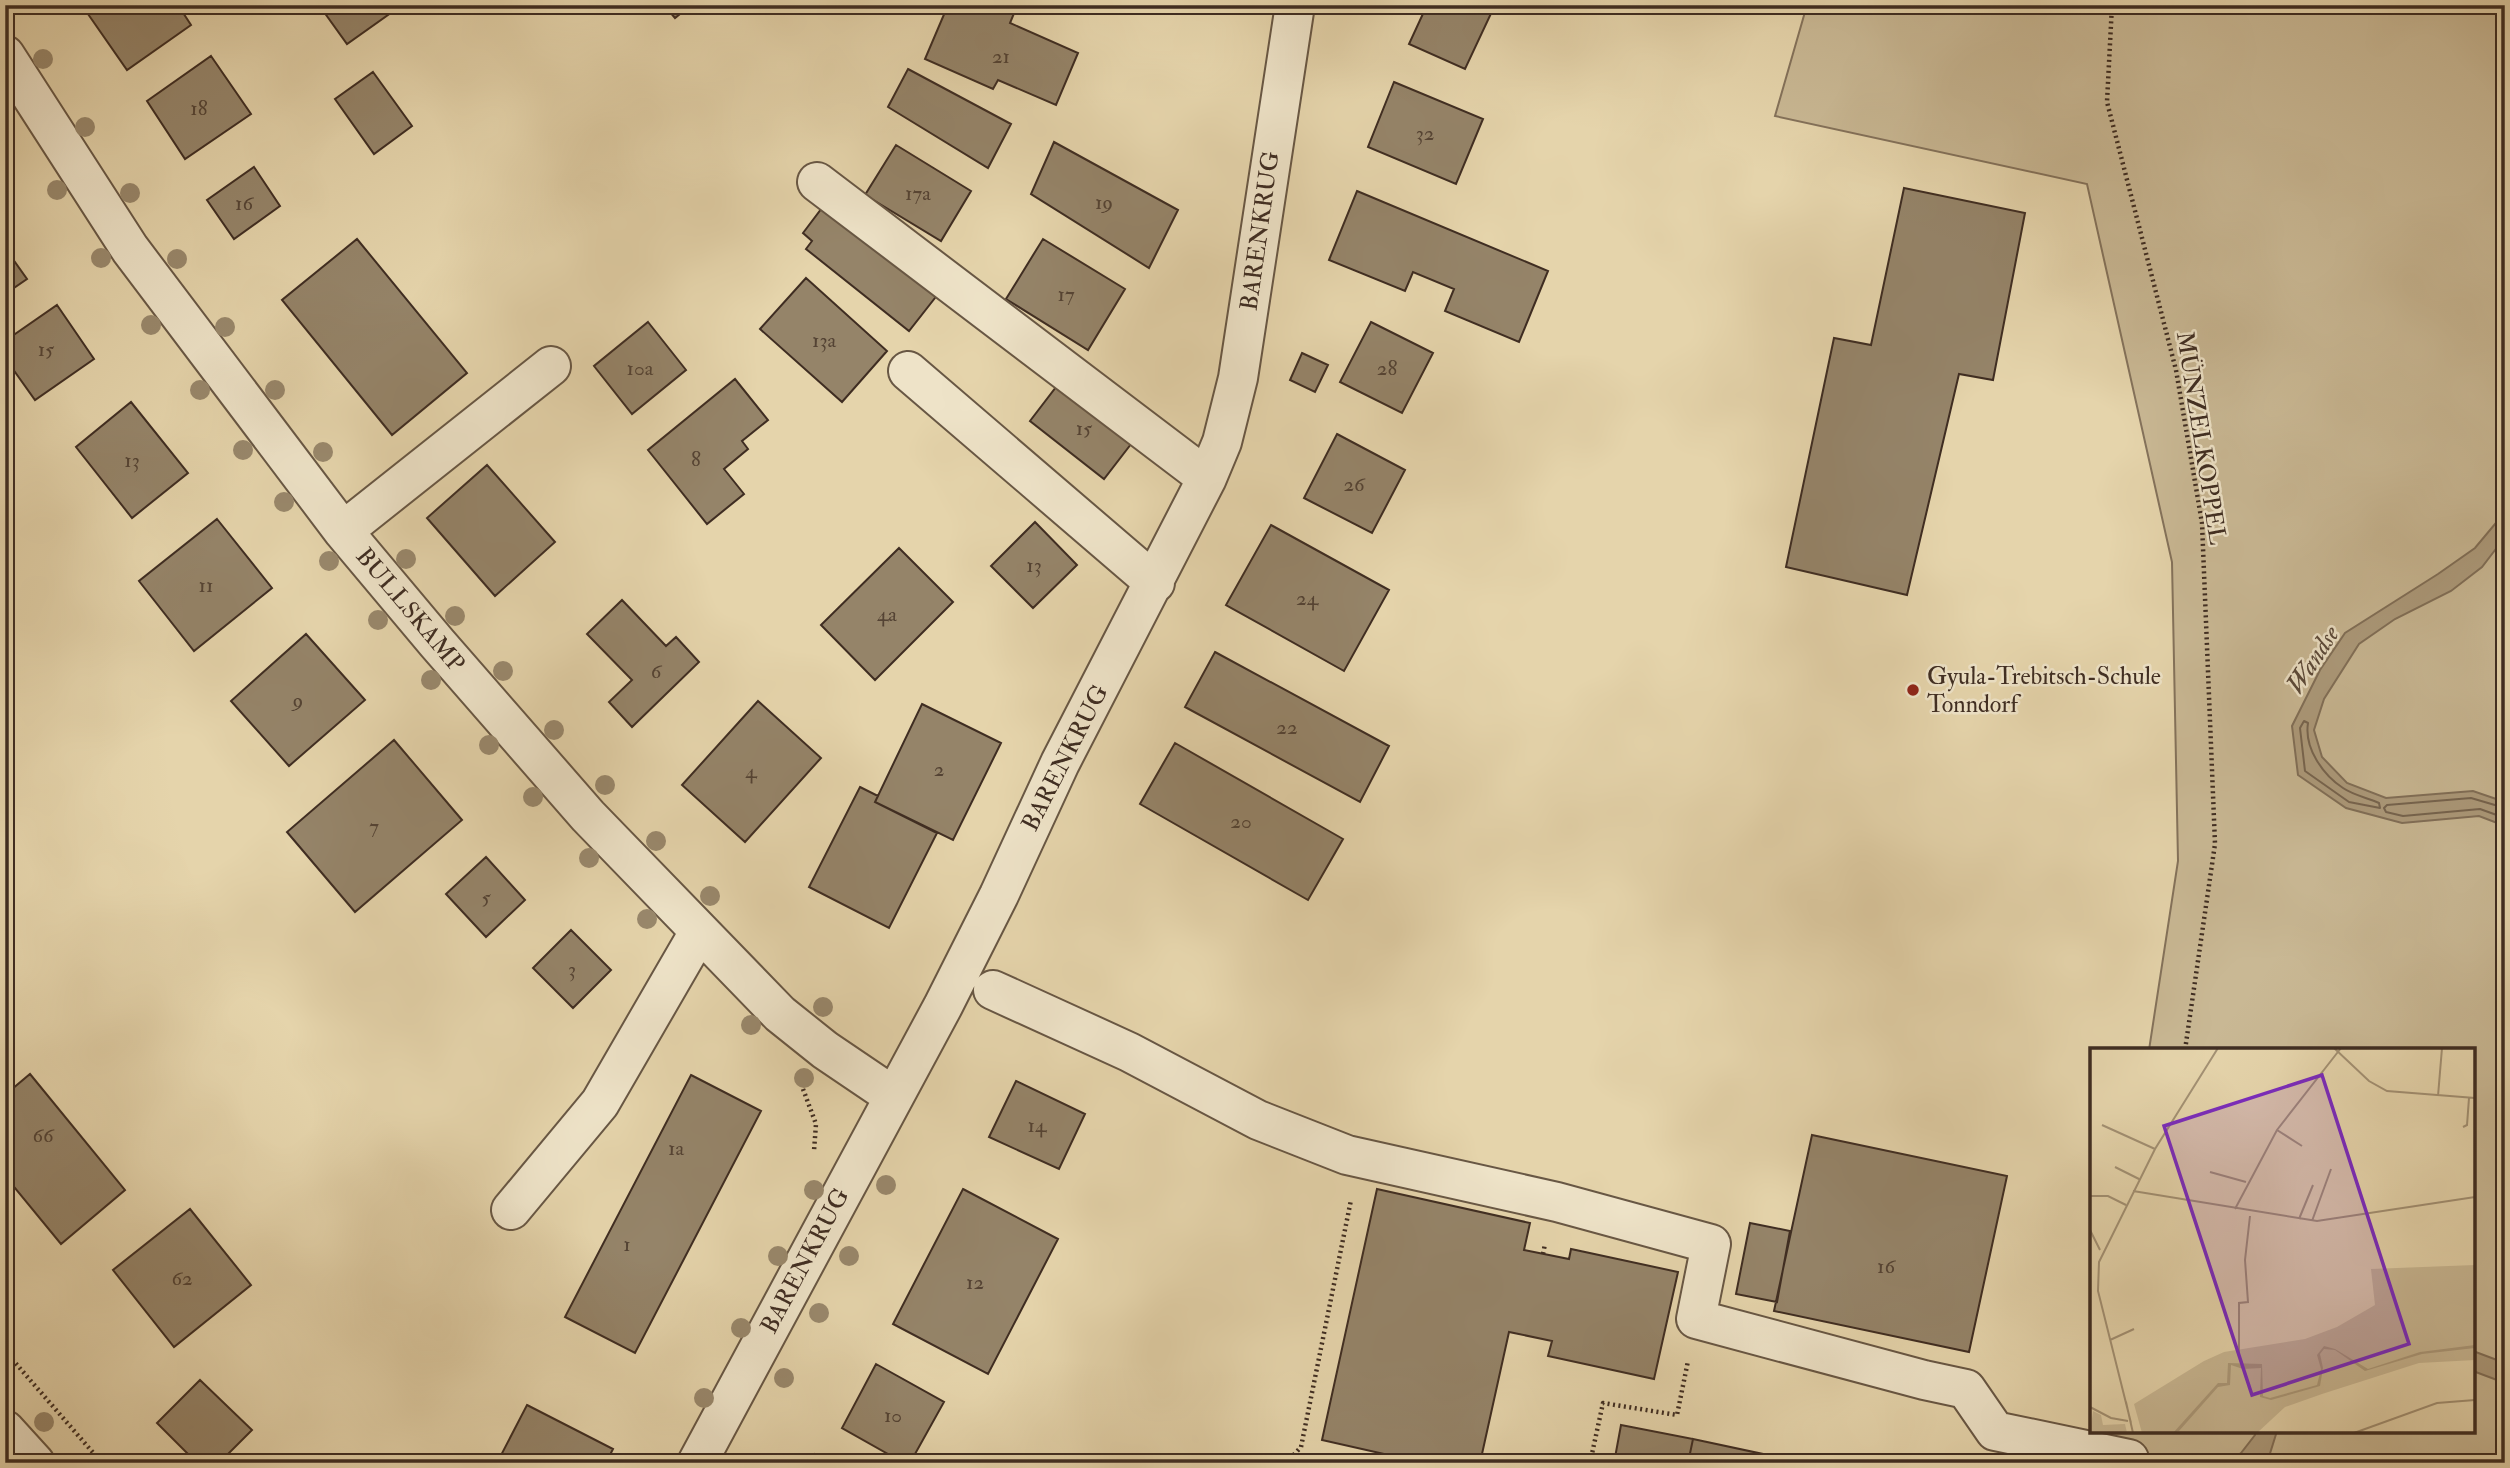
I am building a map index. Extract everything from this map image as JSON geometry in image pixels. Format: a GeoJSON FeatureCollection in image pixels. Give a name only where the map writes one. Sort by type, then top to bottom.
{"type":"FeatureCollection","features":[{"type":"Feature","properties":{"kind":"street","name":"BARENKRUG"},"geometry":{"type":"LineString","coordinates":[[697,1463],[892,1096],[943,1006],[999,895],[1060,763],[1155,583],[1222,442],[1238,378],[1295,5]]}},
{"type":"Feature","properties":{"kind":"street","name":"BULLSKAMP"},"geometry":{"type":"LineString","coordinates":[[5,55],[130,249],[343,531],[588,816],[699,932],[780,1014],[825,1050],[892,1096]]}},
{"type":"Feature","properties":{"kind":"street"},"geometry":{"type":"LineString","coordinates":[[817,182],[1207,478]]}},
{"type":"Feature","properties":{"kind":"street"},"geometry":{"type":"LineString","coordinates":[[343,531],[551,366]]}},
{"type":"Feature","properties":{"kind":"street"},"geometry":{"type":"LineString","coordinates":[[908,372],[1155,583]]}},
{"type":"Feature","properties":{"kind":"street"},"geometry":{"type":"LineString","coordinates":[[511,1210],[600,1103],[699,932]]}},
{"type":"Feature","properties":{"kind":"street"},"geometry":{"type":"LineString","coordinates":[[993,990],[1129,1052],[1258,1120],[1360,1158],[1557,1202],[1711,1244],[1696,1319],[1966,1389],[1995,1430],[2129,1459]]}},
{"type":"Feature","properties":{"kind":"street"},"geometry":{"type":"LineString","coordinates":[[5,1430],[35,1463]]}},
{"type":"Feature","properties":{"kind":"path","name":"MÜNZELKOPPEL"},"geometry":{"type":"LineString","coordinates":[[2112,5],[2107,102],[2176,370],[2202,523],[2215,844],[2185,1048]]}},
{"type":"Feature","properties":{"kind":"path"},"geometry":{"type":"LineString","coordinates":[[798,1083],[805,1092],[816,1124],[814,1151]]}},
{"type":"Feature","properties":{"kind":"path"},"geometry":{"type":"LineString","coordinates":[[1286,1463],[1301,1447],[1360,1158]]}},
{"type":"Feature","properties":{"kind":"path"},"geometry":{"type":"LineString","coordinates":[[1590,1463],[1604,1403],[1677,1415],[1696,1319]]}},
{"type":"Feature","properties":{"kind":"path"},"geometry":{"type":"LineString","coordinates":[[5,1351],[102,1463]]}},
{"type":"Feature","properties":{"kind":"shaded area"},"geometry":{"type":"Polygon","coordinates":[[[1807,5],[2505,5],[2505,1463],[2085,1463],[2090,1433],[2475,1433],[2475,1048],[2149,1048],[2178,861],[2172,562],[2087,184],[1775,116],[1807,5]]]}},
{"type":"Feature","properties":{"kind":"water"},"geometry":{"type":"Polygon","coordinates":[[[2505,512],[2505,537],[2482,567],[2451,591],[2395,619],[2359,644],[2324,699],[2314,730],[2322,757],[2347,783],[2386,798],[2473,791],[2505,802],[2505,826],[2479,816],[2402,823],[2346,808],[2298,775],[2292,726],[2320,670],[2345,633],[2475,548],[2505,512]]]}},
{"type":"Feature","properties":{"kind":"water"},"geometry":{"type":"Polygon","coordinates":[[[2475,1352],[2505,1363],[2505,1383],[2475,1372],[2475,1352]]]}},
{"type":"Feature","properties":{"kind":"water"},"geometry":{"type":"Polygon","coordinates":[[[2276,1433],[2267,1463],[2226,1463],[2241,1453],[2255,1435],[2276,1433]]]}},
{"type":"Feature","properties":{"kind":"building"},"geometry":{"type":"Polygon","coordinates":[[[100,5],[178,5],[191,25],[127,70],[88,14],[100,5]]]}},
{"type":"Feature","properties":{"kind":"building"},"geometry":{"type":"Polygon","coordinates":[[[319,5],[402,5],[347,44],[319,5]]]}},
{"type":"Feature","properties":{"kind":"building"},"geometry":{"type":"Polygon","coordinates":[[[664,5],[691,5],[675,18],[664,5]]]}},
{"type":"Feature","properties":{"kind":"building"},"geometry":{"type":"Polygon","coordinates":[[[948,5],[1017,6],[1010,23],[1078,53],[1056,105],[998,80],[993,89],[925,59],[948,5]]]}},
{"type":"Feature","properties":{"kind":"building"},"geometry":{"type":"Polygon","coordinates":[[[1427,5],[1495,5],[1465,69],[1409,44],[1427,5]]]}},
{"type":"Feature","properties":{"kind":"building"},"geometry":{"type":"Polygon","coordinates":[[[211,56],[251,114],[185,159],[147,101],[211,56]]]}},
{"type":"Feature","properties":{"kind":"building"},"geometry":{"type":"Polygon","coordinates":[[[908,69],[1011,124],[988,168],[888,107],[908,69]]]}},
{"type":"Feature","properties":{"kind":"building"},"geometry":{"type":"Polygon","coordinates":[[[373,72],[412,126],[374,154],[335,99],[373,72]]]}},
{"type":"Feature","properties":{"kind":"building"},"geometry":{"type":"Polygon","coordinates":[[[1394,82],[1483,119],[1456,184],[1368,147],[1394,82]]]}},
{"type":"Feature","properties":{"kind":"building"},"geometry":{"type":"Polygon","coordinates":[[[1054,142],[1178,210],[1149,268],[1031,194],[1054,142]]]}},
{"type":"Feature","properties":{"kind":"building"},"geometry":{"type":"Polygon","coordinates":[[[896,145],[971,191],[941,241],[865,195],[896,145]]]}},
{"type":"Feature","properties":{"kind":"building"},"geometry":{"type":"Polygon","coordinates":[[[254,167],[280,206],[234,239],[207,200],[254,167]]]}},
{"type":"Feature","properties":{"kind":"building"},"geometry":{"type":"Polygon","coordinates":[[[1904,188],[2025,213],[1993,380],[1959,374],[1907,595],[1786,567],[1834,338],[1871,345],[1904,188]]]}},
{"type":"Feature","properties":{"kind":"building"},"geometry":{"type":"Polygon","coordinates":[[[1357,191],[1548,271],[1519,342],[1445,311],[1454,289],[1413,272],[1405,291],[1329,260],[1357,191]]]}},
{"type":"Feature","properties":{"kind":"building"},"geometry":{"type":"Polygon","coordinates":[[[828,200],[942,289],[909,331],[806,249],[812,241],[803,233],[828,200]]]}},
{"type":"Feature","properties":{"kind":"building"},"geometry":{"type":"Polygon","coordinates":[[[357,239],[467,373],[392,435],[282,300],[357,239]]]}},
{"type":"Feature","properties":{"kind":"building"},"geometry":{"type":"Polygon","coordinates":[[[1043,239],[1125,289],[1088,350],[1006,299],[1043,239]]]}},
{"type":"Feature","properties":{"kind":"building"},"geometry":{"type":"Polygon","coordinates":[[[5,248],[27,279],[5,294],[5,248]]]}},
{"type":"Feature","properties":{"kind":"building"},"geometry":{"type":"Polygon","coordinates":[[[806,278],[887,351],[842,402],[760,329],[806,278]]]}},
{"type":"Feature","properties":{"kind":"building"},"geometry":{"type":"Polygon","coordinates":[[[57,305],[94,359],[35,400],[5,358],[5,341],[57,305]]]}},
{"type":"Feature","properties":{"kind":"building"},"geometry":{"type":"Polygon","coordinates":[[[648,322],[686,370],[632,414],[594,366],[648,322]]]}},
{"type":"Feature","properties":{"kind":"building"},"geometry":{"type":"Polygon","coordinates":[[[1371,322],[1433,353],[1402,413],[1340,382],[1371,322]]]}},
{"type":"Feature","properties":{"kind":"building"},"geometry":{"type":"Polygon","coordinates":[[[1302,353],[1328,365],[1315,392],[1290,380],[1302,353]]]}},
{"type":"Feature","properties":{"kind":"building"},"geometry":{"type":"Polygon","coordinates":[[[1063,378],[1138,435],[1104,479],[1030,421],[1063,378]]]}},
{"type":"Feature","properties":{"kind":"building"},"geometry":{"type":"Polygon","coordinates":[[[735,379],[768,420],[742,441],[748,449],[724,469],[744,494],[707,524],[648,450],[735,379]]]}},
{"type":"Feature","properties":{"kind":"building"},"geometry":{"type":"Polygon","coordinates":[[[131,402],[188,473],[132,518],[76,447],[131,402]]]}},
{"type":"Feature","properties":{"kind":"building"},"geometry":{"type":"Polygon","coordinates":[[[1337,434],[1405,470],[1372,533],[1304,498],[1337,434]]]}},
{"type":"Feature","properties":{"kind":"building"},"geometry":{"type":"Polygon","coordinates":[[[487,465],[555,542],[495,596],[427,518],[487,465]]]}},
{"type":"Feature","properties":{"kind":"building"},"geometry":{"type":"Polygon","coordinates":[[[217,519],[272,588],[194,651],[139,581],[217,519]]]}},
{"type":"Feature","properties":{"kind":"building"},"geometry":{"type":"Polygon","coordinates":[[[1035,522],[1077,565],[1033,608],[991,566],[1035,522]]]}},
{"type":"Feature","properties":{"kind":"building"},"geometry":{"type":"Polygon","coordinates":[[[1271,525],[1389,590],[1344,671],[1226,605],[1271,525]]]}},
{"type":"Feature","properties":{"kind":"building"},"geometry":{"type":"Polygon","coordinates":[[[899,548],[953,602],[875,680],[821,625],[899,548]]]}},
{"type":"Feature","properties":{"kind":"building"},"geometry":{"type":"Polygon","coordinates":[[[622,600],[666,646],[676,637],[699,662],[632,727],[609,702],[632,680],[587,634],[622,600]]]}},
{"type":"Feature","properties":{"kind":"building"},"geometry":{"type":"Polygon","coordinates":[[[306,634],[365,700],[289,766],[231,701],[306,634]]]}},
{"type":"Feature","properties":{"kind":"building"},"geometry":{"type":"Polygon","coordinates":[[[1215,652],[1389,746],[1360,802],[1185,707],[1215,652]]]}},
{"type":"Feature","properties":{"kind":"building"},"geometry":{"type":"Polygon","coordinates":[[[758,701],[821,758],[745,842],[682,785],[758,701]]]}},
{"type":"Feature","properties":{"kind":"building"},"geometry":{"type":"Polygon","coordinates":[[[922,704],[1001,743],[953,840],[875,802],[922,704]]]}},
{"type":"Feature","properties":{"kind":"building"},"geometry":{"type":"Polygon","coordinates":[[[394,740],[462,820],[355,912],[287,832],[394,740]]]}},
{"type":"Feature","properties":{"kind":"building"},"geometry":{"type":"Polygon","coordinates":[[[1175,743],[1343,839],[1308,900],[1140,804],[1175,743]]]}},
{"type":"Feature","properties":{"kind":"building"},"geometry":{"type":"Polygon","coordinates":[[[860,787],[878,796],[875,802],[937,833],[889,928],[809,887],[860,787]]]}},
{"type":"Feature","properties":{"kind":"building"},"geometry":{"type":"Polygon","coordinates":[[[486,857],[525,900],[486,937],[446,894],[486,857]]]}},
{"type":"Feature","properties":{"kind":"building"},"geometry":{"type":"Polygon","coordinates":[[[571,930],[611,970],[573,1008],[533,968],[571,930]]]}},
{"type":"Feature","properties":{"kind":"building"},"geometry":{"type":"Polygon","coordinates":[[[30,1074],[125,1190],[61,1244],[5,1176],[5,1095],[30,1074]]]}},
{"type":"Feature","properties":{"kind":"building"},"geometry":{"type":"Polygon","coordinates":[[[691,1075],[761,1111],[635,1353],[565,1317],[691,1075]]]}},
{"type":"Feature","properties":{"kind":"building"},"geometry":{"type":"Polygon","coordinates":[[[1016,1081],[1085,1114],[1059,1169],[989,1137],[1016,1081]]]}},
{"type":"Feature","properties":{"kind":"building"},"geometry":{"type":"Polygon","coordinates":[[[1812,1135],[2007,1176],[1969,1352],[1774,1311],[1812,1135]]]}},
{"type":"Feature","properties":{"kind":"building"},"geometry":{"type":"Polygon","coordinates":[[[963,1189],[1058,1239],[988,1374],[893,1324],[963,1189]]]}},
{"type":"Feature","properties":{"kind":"building"},"geometry":{"type":"Polygon","coordinates":[[[1377,1189],[1530,1223],[1524,1250],[1569,1259],[1571,1249],[1678,1272],[1654,1379],[1548,1356],[1552,1341],[1509,1332],[1480,1463],[1424,1463],[1322,1440],[1377,1189]]]}},
{"type":"Feature","properties":{"kind":"building"},"geometry":{"type":"Polygon","coordinates":[[[190,1209],[251,1285],[174,1347],[113,1270],[190,1209]]]}},
{"type":"Feature","properties":{"kind":"building"},"geometry":{"type":"Polygon","coordinates":[[[1750,1223],[1790,1231],[1777,1302],[1736,1294],[1750,1223]]]}},
{"type":"Feature","properties":{"kind":"building"},"geometry":{"type":"Polygon","coordinates":[[[876,1364],[944,1402],[910,1463],[904,1463],[842,1428],[876,1364]]]}},
{"type":"Feature","properties":{"kind":"building"},"geometry":{"type":"Polygon","coordinates":[[[200,1380],[252,1430],[219,1463],[197,1463],[157,1423],[200,1380]]]}},
{"type":"Feature","properties":{"kind":"building"},"geometry":{"type":"Polygon","coordinates":[[[527,1405],[613,1449],[606,1463],[497,1463],[527,1405]]]}},
{"type":"Feature","properties":{"kind":"building"},"geometry":{"type":"Polygon","coordinates":[[[1621,1425],[1693,1439],[1688,1463],[1614,1463],[1621,1425]]]}},
{"type":"Feature","properties":{"kind":"building"},"geometry":{"type":"Polygon","coordinates":[[[1693,1439],[1805,1463],[1688,1463],[1693,1439]]]}},
{"type":"Feature","properties":{"kind":"building"},"geometry":{"type":"Polygon","coordinates":[[[815,1454],[831,1463],[810,1463],[815,1454]]]}},
{"type":"Feature","properties":{"kind":"place","name":"Gyula-Trebitsch-Schule Tonndorf"},"geometry":{"type":"Point","coordinates":[1913,690]}},
{"type":"Feature","properties":{"kind":"water label","name":"Wandse"},"geometry":{"type":"Point","coordinates":[2313,660]}}]}
